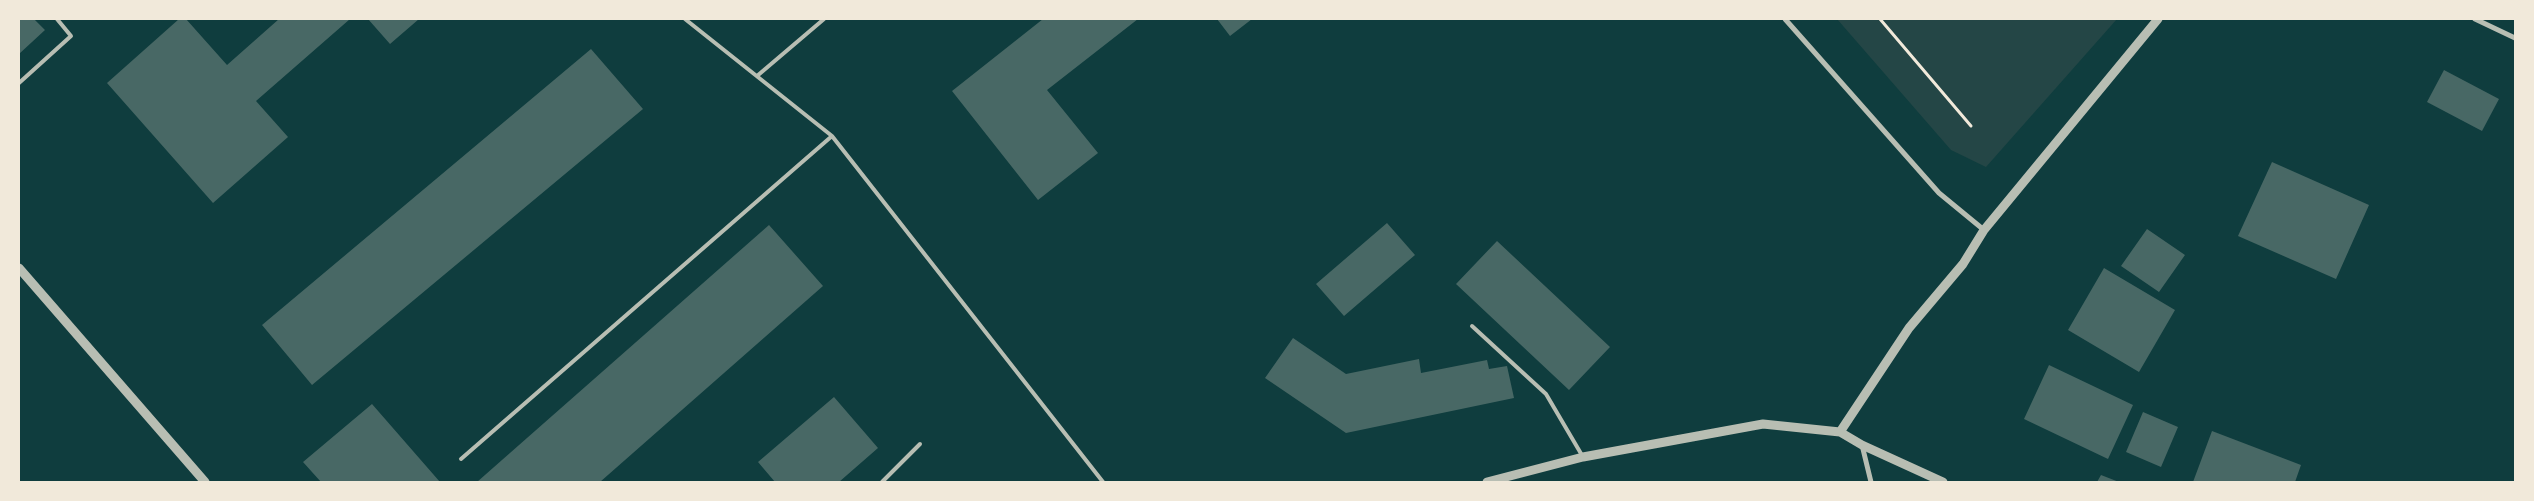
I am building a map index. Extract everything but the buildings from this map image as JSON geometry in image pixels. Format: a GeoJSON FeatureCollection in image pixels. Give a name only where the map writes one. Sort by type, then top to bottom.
{"type":"FeatureCollection","features":[{"type":"Feature","properties":{"kind":"street"},"geometry":{"type":"LineString","coordinates":[[1785,19],[1939,194],[1984,230]]}},
{"type":"Feature","properties":{"kind":"street"},"geometry":{"type":"LineString","coordinates":[[1840,432],[1909,328],[1963,264],[1984,230],[2158,19]]}},
{"type":"Feature","properties":{"kind":"street"},"geometry":{"type":"LineString","coordinates":[[2475,19],[2515,38]]}},
{"type":"Feature","properties":{"kind":"street"},"geometry":{"type":"LineString","coordinates":[[19,268],[205,482]]}},
{"type":"Feature","properties":{"kind":"street"},"geometry":{"type":"LineString","coordinates":[[1486,482],[1583,458],[1763,424],[1840,432],[1862,445],[1943,482]]}},
{"type":"Feature","properties":{"kind":"street"},"geometry":{"type":"LineString","coordinates":[[1862,445],[1871,482]]}},
{"type":"Feature","properties":{"kind":"lane"},"geometry":{"type":"LineString","coordinates":[[19,82],[71,36],[57,19]]}},
{"type":"Feature","properties":{"kind":"lane"},"geometry":{"type":"LineString","coordinates":[[685,19],[832,136],[1103,482]]}},
{"type":"Feature","properties":{"kind":"lane"},"geometry":{"type":"LineString","coordinates":[[757,76],[824,19]]}},
{"type":"Feature","properties":{"kind":"lane"},"geometry":{"type":"LineString","coordinates":[[461,459],[832,136]]}},
{"type":"Feature","properties":{"kind":"lane"},"geometry":{"type":"LineString","coordinates":[[1472,326],[1546,394],[1583,458]]}},
{"type":"Feature","properties":{"kind":"lane"},"geometry":{"type":"LineString","coordinates":[[882,482],[920,444]]}},
{"type":"Feature","properties":{"kind":"path"},"geometry":{"type":"LineString","coordinates":[[1880,19],[1971,126]]}},
{"type":"Feature","properties":{"kind":"shaded area"},"geometry":{"type":"Polygon","coordinates":[[[1837,19],[2117,19],[1986,167],[1951,150],[1837,19]]]}}]}
